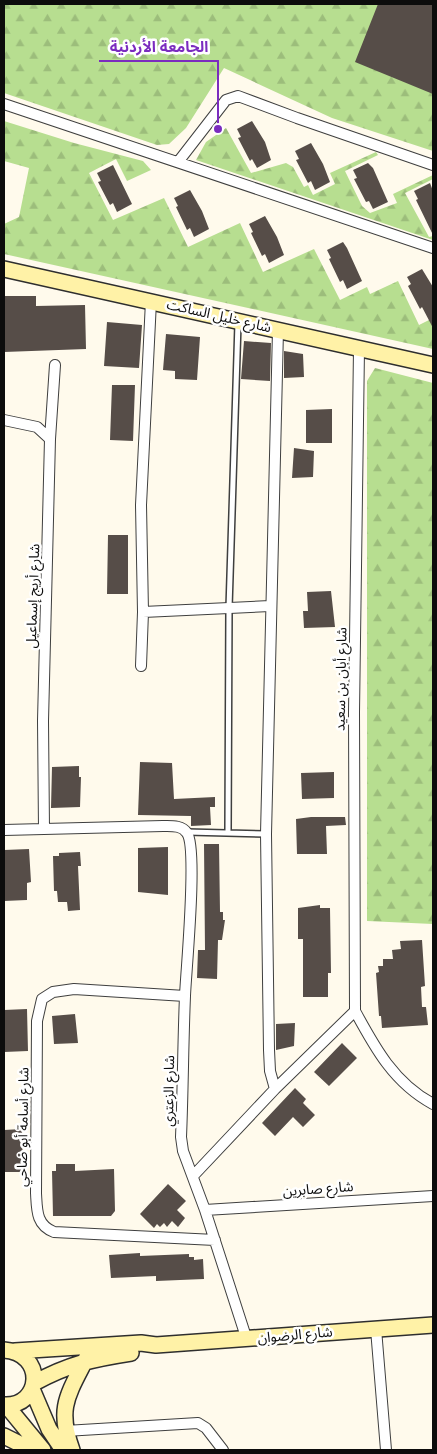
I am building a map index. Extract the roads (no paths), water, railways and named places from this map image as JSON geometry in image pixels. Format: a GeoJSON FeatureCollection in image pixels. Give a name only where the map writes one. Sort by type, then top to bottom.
{"type":"FeatureCollection","features":[{"type":"Feature","properties":{"kind":"main road","name":"شارع خليل الساكت"},"geometry":{"type":"LineString","coordinates":[[4,269],[433,365]]}},
{"type":"Feature","properties":{"kind":"main road","name":"شارع الرضوان"},"geometry":{"type":"LineString","coordinates":[[5,1405],[17,1404],[26,1398],[33,1386],[57,1370],[86,1360],[137,1352],[156,1346],[433,1325]]}},
{"type":"Feature","properties":{"kind":"main road","name":"شارع الرضوان"},"geometry":{"type":"LineString","coordinates":[[9,1350],[141,1343],[156,1346]]}},
{"type":"Feature","properties":{"kind":"main road"},"geometry":{"type":"LineString","coordinates":[[9,1350],[27,1358],[34,1369],[33,1386],[49,1429],[63,1450]]}},
{"type":"Feature","properties":{"kind":"main road"},"geometry":{"type":"LineString","coordinates":[[72,1450],[65,1431],[64,1412],[67,1396],[86,1360]]}},
{"type":"Feature","properties":{"kind":"main road"},"geometry":{"type":"LineString","coordinates":[[5,1405],[43,1450]]}},
{"type":"Feature","properties":{"kind":"main road"},"geometry":{"type":"LineString","coordinates":[[4,1436],[32,1450]]}},
{"type":"Feature","properties":{"kind":"street"},"geometry":{"type":"LineString","coordinates":[[178,162],[226,100],[238,96],[433,164]]}},
{"type":"Feature","properties":{"kind":"street"},"geometry":{"type":"LineString","coordinates":[[4,104],[433,248]]}},
{"type":"Feature","properties":{"kind":"street"},"geometry":{"type":"LineString","coordinates":[[141,666],[143,612],[141,505],[151,301]]}},
{"type":"Feature","properties":{"kind":"street"},"geometry":{"type":"LineString","coordinates":[[275,1089],[270,1072],[269,1050],[266,834],[278,330]]}},
{"type":"Feature","properties":{"kind":"street","name":"شارع أبان بن سعيد"},"geometry":{"type":"LineString","coordinates":[[355,1011],[354,722],[359,349]]}},
{"type":"Feature","properties":{"kind":"street","name":"شارع أريج إسماعيل"},"geometry":{"type":"LineString","coordinates":[[44,829],[43,721],[50,439],[55,365]]}},
{"type":"Feature","properties":{"kind":"street"},"geometry":{"type":"LineString","coordinates":[[4,420],[37,427],[50,439]]}},
{"type":"Feature","properties":{"kind":"street"},"geometry":{"type":"LineString","coordinates":[[143,612],[270,606]]}},
{"type":"Feature","properties":{"kind":"street"},"geometry":{"type":"LineString","coordinates":[[4,830],[163,826],[179,827],[187,832]]}},
{"type":"Feature","properties":{"kind":"street","name":"شارع الزعتري"},"geometry":{"type":"LineString","coordinates":[[187,832],[190,842],[191,870],[181,1137],[183,1151],[205,1210],[247,1340]]}},
{"type":"Feature","properties":{"kind":"street","name":"شارع أسامة أبو ضاحي"},"geometry":{"type":"LineString","coordinates":[[185,996],[74,989],[53,992],[42,999],[37,1021],[36,1193],[38,1218],[47,1229],[54,1232],[215,1240]]}},
{"type":"Feature","properties":{"kind":"street"},"geometry":{"type":"LineString","coordinates":[[193,1176],[275,1089],[355,1011],[377,1052],[390,1069],[418,1095],[433,1104]]}},
{"type":"Feature","properties":{"kind":"street","name":"شارع صابرين"},"geometry":{"type":"LineString","coordinates":[[205,1210],[433,1196]]}},
{"type":"Feature","properties":{"kind":"street"},"geometry":{"type":"LineString","coordinates":[[376,1329],[386,1450]]}},
{"type":"Feature","properties":{"kind":"street"},"geometry":{"type":"LineString","coordinates":[[65,1431],[198,1423],[206,1428],[223,1450]]}},
{"type":"Feature","properties":{"kind":"lane"},"geometry":{"type":"LineString","coordinates":[[228,832],[229,608],[238,320]]}},
{"type":"Feature","properties":{"kind":"lane"},"geometry":{"type":"LineString","coordinates":[[187,832],[266,834]]}},
{"type":"Feature","properties":{"kind":"place","name":"الجامعة الأردنية"},"geometry":{"type":"Point","coordinates":[218,129]}}]}
